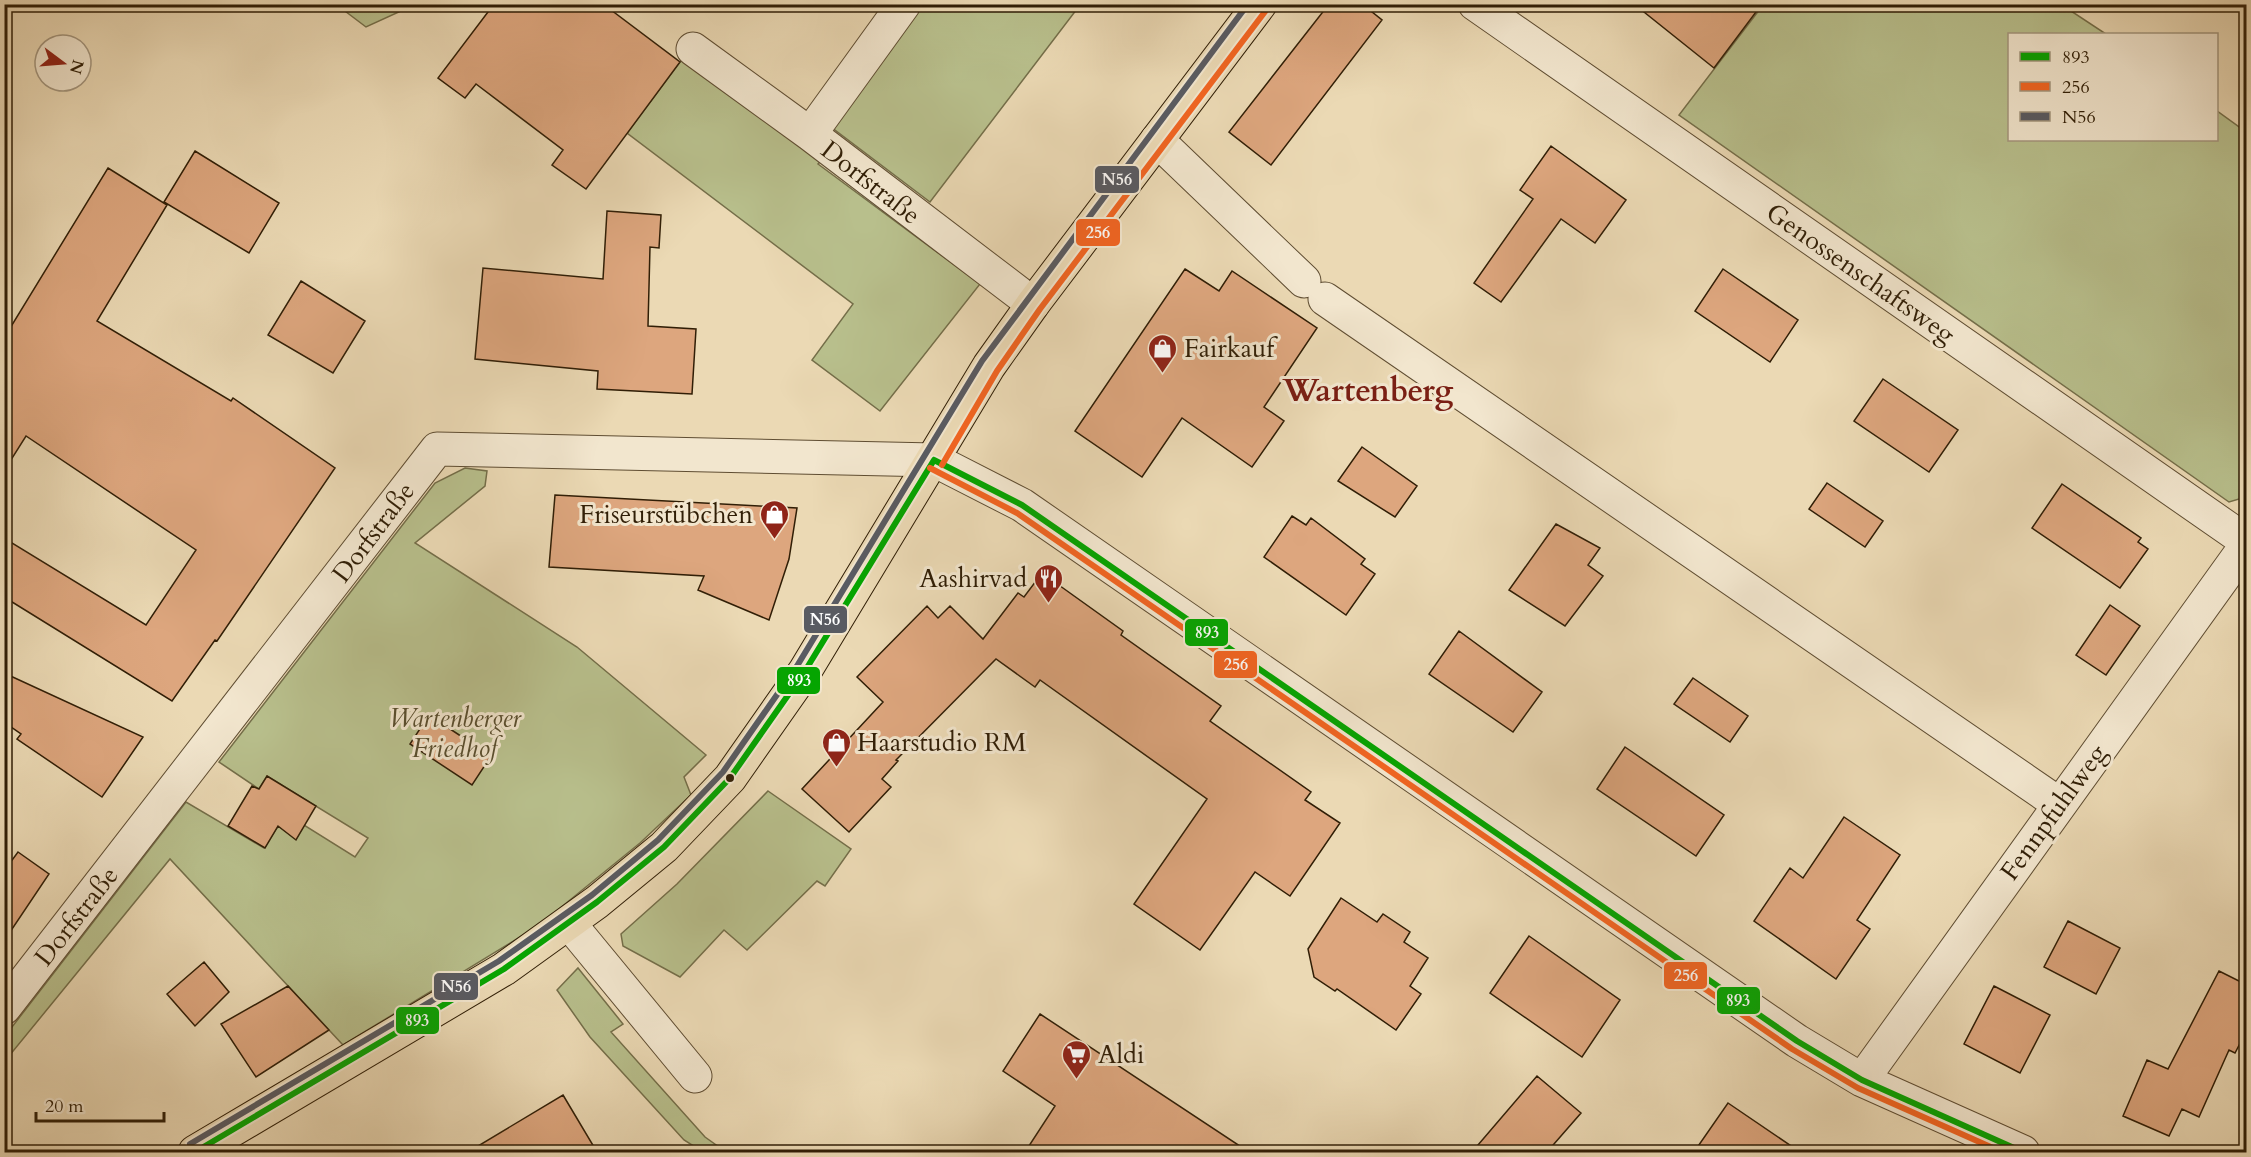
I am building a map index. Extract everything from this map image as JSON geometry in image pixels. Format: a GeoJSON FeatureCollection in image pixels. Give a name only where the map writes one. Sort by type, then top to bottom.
{"type":"FeatureCollection","features":[{"type":"Feature","properties":{"kind":"main road"},"geometry":{"type":"LineString","coordinates":[[195,1152],[504,969],[569,923],[664,847],[730,778],[805,671],[989,366],[1033,304],[1260,4]]}},
{"type":"Feature","properties":{"kind":"street","name":"Dorfstraße"},"geometry":{"type":"LineString","coordinates":[[904,4],[810,134],[1033,304]]}},
{"type":"Feature","properties":{"kind":"street","name":"Genossenschaftsweg"},"geometry":{"type":"LineString","coordinates":[[1475,4],[2247,543]]}},
{"type":"Feature","properties":{"kind":"street"},"geometry":{"type":"LineString","coordinates":[[693,49],[810,134]]}},
{"type":"Feature","properties":{"kind":"street"},"geometry":{"type":"LineString","coordinates":[[1157,140],[1315,290],[2059,804]]}},
{"type":"Feature","properties":{"kind":"street","name":"Dorfstraße"},"geometry":{"type":"LineString","coordinates":[[4,1008],[437,449],[934,460]]}},
{"type":"Feature","properties":{"kind":"street"},"geometry":{"type":"LineString","coordinates":[[934,460],[1022,505],[1797,1041],[1862,1080],[2023,1152]]}},
{"type":"Feature","properties":{"kind":"street","name":"Fennpfuhlweg"},"geometry":{"type":"LineString","coordinates":[[1862,1080],[2247,543]]}},
{"type":"Feature","properties":{"kind":"street"},"geometry":{"type":"LineString","coordinates":[[569,923],[695,1076]]}},
{"type":"Feature","properties":{"kind":"green space"},"geometry":{"type":"Polygon","coordinates":[[[337,5],[414,5],[366,27],[337,5]]]}},
{"type":"Feature","properties":{"kind":"green space"},"geometry":{"type":"Polygon","coordinates":[[[921,5],[1080,5],[930,202],[831,127],[921,5]]]}},
{"type":"Feature","properties":{"kind":"green space"},"geometry":{"type":"Polygon","coordinates":[[[1763,5],[2062,5],[2104,33],[2008,33],[2008,141],[2218,141],[2218,112],[2246,132],[2246,497],[2229,502],[1679,115],[1763,5]]]}},
{"type":"Feature","properties":{"kind":"green space"},"geometry":{"type":"Polygon","coordinates":[[[683,58],[821,161],[818,164],[980,284],[880,411],[812,360],[853,304],[627,133],[683,58]]]}},
{"type":"Feature","properties":{"kind":"green space","name":"Wartenberger Friedhof"},"geometry":{"type":"Polygon","coordinates":[[[465,468],[487,471],[485,486],[415,543],[577,647],[706,755],[684,777],[691,795],[640,843],[538,926],[343,1045],[170,859],[5,1061],[5,1036],[186,802],[264,848],[278,826],[296,839],[304,825],[355,857],[368,838],[267,776],[259,789],[219,762],[435,483],[465,468]]]}},
{"type":"Feature","properties":{"kind":"green space"},"geometry":{"type":"Polygon","coordinates":[[[768,791],[851,849],[825,886],[817,881],[747,950],[724,930],[680,977],[623,946],[621,934],[677,884],[768,791]]]}},
{"type":"Feature","properties":{"kind":"green space"},"geometry":{"type":"Polygon","coordinates":[[[578,968],[623,1024],[611,1032],[705,1137],[726,1152],[703,1152],[684,1140],[590,1037],[557,990],[578,968]]]}},
{"type":"Feature","properties":{"kind":"building"},"geometry":{"type":"Polygon","coordinates":[[[494,4],[603,4],[680,62],[586,189],[552,165],[563,150],[476,84],[465,98],[438,78],[494,4]]]}},
{"type":"Feature","properties":{"kind":"building"},"geometry":{"type":"Polygon","coordinates":[[[1329,4],[1362,4],[1382,20],[1271,165],[1229,132],[1329,4]]]}},
{"type":"Feature","properties":{"kind":"building"},"geometry":{"type":"Polygon","coordinates":[[[1634,4],[1762,4],[1714,68],[1634,4]]]}},
{"type":"Feature","properties":{"kind":"building"},"geometry":{"type":"Polygon","coordinates":[[[1551,146],[1626,200],[1595,243],[1561,219],[1501,302],[1474,283],[1533,199],[1520,190],[1551,146]]]}},
{"type":"Feature","properties":{"kind":"building"},"geometry":{"type":"Polygon","coordinates":[[[195,151],[279,203],[249,253],[164,202],[195,151]]]}},
{"type":"Feature","properties":{"kind":"building"},"geometry":{"type":"Polygon","coordinates":[[[108,168],[167,205],[97,321],[231,401],[233,398],[335,468],[217,641],[215,640],[172,701],[4,597],[4,538],[146,625],[196,550],[26,436],[4,471],[4,338],[108,168]]]}},
{"type":"Feature","properties":{"kind":"building"},"geometry":{"type":"Polygon","coordinates":[[[607,211],[661,215],[659,248],[650,247],[648,326],[696,329],[692,394],[597,389],[598,371],[475,359],[483,268],[603,279],[607,211]]]}},
{"type":"Feature","properties":{"kind":"building","name":"Fairkauf"},"geometry":{"type":"Polygon","coordinates":[[[1185,269],[1219,291],[1232,271],[1317,328],[1264,407],[1284,421],[1252,467],[1182,418],[1142,477],[1075,431],[1185,269]]]}},
{"type":"Feature","properties":{"kind":"building"},"geometry":{"type":"Polygon","coordinates":[[[1723,269],[1798,320],[1770,362],[1695,311],[1723,269]]]}},
{"type":"Feature","properties":{"kind":"building"},"geometry":{"type":"Polygon","coordinates":[[[301,281],[365,321],[333,373],[268,335],[301,281]]]}},
{"type":"Feature","properties":{"kind":"building"},"geometry":{"type":"Polygon","coordinates":[[[1883,379],[1958,430],[1929,472],[1854,421],[1883,379]]]}},
{"type":"Feature","properties":{"kind":"building"},"geometry":{"type":"Polygon","coordinates":[[[1362,447],[1417,486],[1395,517],[1338,481],[1362,447]]]}},
{"type":"Feature","properties":{"kind":"building"},"geometry":{"type":"Polygon","coordinates":[[[1827,483],[1883,521],[1865,547],[1809,509],[1827,483]]]}},
{"type":"Feature","properties":{"kind":"building"},"geometry":{"type":"Polygon","coordinates":[[[2062,484],[2141,538],[2138,542],[2148,549],[2120,588],[2032,528],[2062,484]]]}},
{"type":"Feature","properties":{"kind":"building"},"geometry":{"type":"Polygon","coordinates":[[[555,495],[797,508],[789,559],[769,620],[698,590],[704,576],[549,567],[555,495]]]}},
{"type":"Feature","properties":{"kind":"building"},"geometry":{"type":"Polygon","coordinates":[[[1292,516],[1306,525],[1311,518],[1365,559],[1361,564],[1375,574],[1346,615],[1264,557],[1292,516]]]}},
{"type":"Feature","properties":{"kind":"building"},"geometry":{"type":"Polygon","coordinates":[[[1556,524],[1600,548],[1588,565],[1603,576],[1565,626],[1509,590],[1556,524]]]}},
{"type":"Feature","properties":{"kind":"building"},"geometry":{"type":"Polygon","coordinates":[[[1042,573],[1123,631],[1121,635],[1221,706],[1210,721],[1311,792],[1305,800],[1340,823],[1290,896],[1255,872],[1200,950],[1134,904],[1207,799],[1040,680],[1035,687],[996,659],[896,760],[898,761],[882,779],[891,787],[849,832],[802,789],[883,702],[857,677],[927,606],[938,618],[950,606],[983,639],[1018,593],[1024,597],[1042,573]]]}},
{"type":"Feature","properties":{"kind":"building"},"geometry":{"type":"Polygon","coordinates":[[[2110,605],[2140,626],[2106,675],[2076,655],[2110,605]]]}},
{"type":"Feature","properties":{"kind":"building"},"geometry":{"type":"Polygon","coordinates":[[[1459,631],[1542,692],[1513,732],[1429,674],[1459,631]]]}},
{"type":"Feature","properties":{"kind":"building"},"geometry":{"type":"Polygon","coordinates":[[[4,673],[143,737],[102,797],[17,739],[21,734],[4,722],[4,673]]]}},
{"type":"Feature","properties":{"kind":"building"},"geometry":{"type":"Polygon","coordinates":[[[1693,678],[1748,716],[1730,742],[1674,704],[1693,678]]]}},
{"type":"Feature","properties":{"kind":"building"},"geometry":{"type":"Polygon","coordinates":[[[429,715],[491,756],[472,785],[410,744],[429,715]]]}},
{"type":"Feature","properties":{"kind":"building"},"geometry":{"type":"Polygon","coordinates":[[[1625,747],[1724,815],[1696,856],[1597,789],[1625,747]]]}},
{"type":"Feature","properties":{"kind":"building"},"geometry":{"type":"Polygon","coordinates":[[[267,776],[316,806],[296,840],[278,826],[265,848],[228,826],[252,786],[259,789],[267,776]]]}},
{"type":"Feature","properties":{"kind":"building"},"geometry":{"type":"Polygon","coordinates":[[[1844,817],[1900,855],[1857,920],[1870,929],[1836,979],[1754,921],[1790,868],[1803,878],[1844,817]]]}},
{"type":"Feature","properties":{"kind":"building"},"geometry":{"type":"Polygon","coordinates":[[[18,852],[49,874],[4,941],[4,871],[18,852]]]}},
{"type":"Feature","properties":{"kind":"building"},"geometry":{"type":"Polygon","coordinates":[[[1341,898],[1377,922],[1383,914],[1410,932],[1404,942],[1428,958],[1410,986],[1421,994],[1396,1030],[1337,989],[1335,991],[1314,977],[1308,949],[1341,898]]]}},
{"type":"Feature","properties":{"kind":"building"},"geometry":{"type":"Polygon","coordinates":[[[2068,921],[2120,948],[2096,994],[2044,967],[2068,921]]]}},
{"type":"Feature","properties":{"kind":"building"},"geometry":{"type":"Polygon","coordinates":[[[1529,936],[1620,1000],[1582,1057],[1490,993],[1529,936]]]}},
{"type":"Feature","properties":{"kind":"building"},"geometry":{"type":"Polygon","coordinates":[[[204,962],[229,992],[195,1026],[167,994],[204,962]]]}},
{"type":"Feature","properties":{"kind":"building"},"geometry":{"type":"Polygon","coordinates":[[[2219,971],[2247,985],[2247,1030],[2235,1053],[2229,1050],[2199,1117],[2182,1109],[2169,1136],[2123,1116],[2147,1060],[2168,1069],[2219,971]]]}},
{"type":"Feature","properties":{"kind":"building"},"geometry":{"type":"Polygon","coordinates":[[[288,986],[329,1030],[256,1077],[221,1024],[288,986]]]}},
{"type":"Feature","properties":{"kind":"building"},"geometry":{"type":"Polygon","coordinates":[[[1994,986],[2050,1015],[2020,1073],[1964,1044],[1994,986]]]}},
{"type":"Feature","properties":{"kind":"building","name":"Aldi"},"geometry":{"type":"Polygon","coordinates":[[[1040,1014],[1249,1152],[1025,1152],[1055,1106],[1003,1071],[1040,1014]]]}},
{"type":"Feature","properties":{"kind":"building"},"geometry":{"type":"Polygon","coordinates":[[[1537,1076],[1581,1113],[1547,1152],[1472,1152],[1537,1076]]]}},
{"type":"Feature","properties":{"kind":"building"},"geometry":{"type":"Polygon","coordinates":[[[563,1095],[597,1152],[468,1152],[563,1095]]]}},
{"type":"Feature","properties":{"kind":"building"},"geometry":{"type":"Polygon","coordinates":[[[1728,1103],[1800,1152],[1694,1152],[1728,1103]]]}},
{"type":"Feature","properties":{"kind":"transit line","name":"N56"},"geometry":{"type":"LineString","coordinates":[[190,1144],[499,961],[592,895],[658,840],[723,772],[797,666],[982,361],[1248,4]]}},
{"type":"Feature","properties":{"kind":"transit line","name":"256"},"geometry":{"type":"LineString","coordinates":[[942,465],[997,371],[1040,309],[1267,9]]}},
{"type":"Feature","properties":{"kind":"transit line","name":"893"},"geometry":{"type":"LineString","coordinates":[[934,460],[1022,505],[1797,1041],[1862,1080],[2023,1152]]}},
{"type":"Feature","properties":{"kind":"transit line","name":"893"},"geometry":{"type":"LineString","coordinates":[[195,1152],[504,969],[597,902],[664,847],[730,778],[805,671],[934,460]]}},
{"type":"Feature","properties":{"kind":"transit line","name":"256"},"geometry":{"type":"LineString","coordinates":[[930,468],[1017,513],[1792,1049],[1858,1088],[2002,1152]]}},
{"type":"Feature","properties":{"kind":"place","name":"Fairkauf"},"geometry":{"type":"Point","coordinates":[1163,374]}},
{"type":"Feature","properties":{"kind":"place","name":"Friseurstübchen"},"geometry":{"type":"Point","coordinates":[774,540]}},
{"type":"Feature","properties":{"kind":"place","name":"Aashirvad"},"geometry":{"type":"Point","coordinates":[1048,604]}},
{"type":"Feature","properties":{"kind":"place","name":"Haarstudio RM"},"geometry":{"type":"Point","coordinates":[836,768]}},
{"type":"Feature","properties":{"kind":"place","name":"Aldi"},"geometry":{"type":"Point","coordinates":[1077,1080]}},
{"type":"Feature","properties":{"kind":"district","name":"Wartenberg"},"geometry":{"type":"Point","coordinates":[1368,390]}}]}
